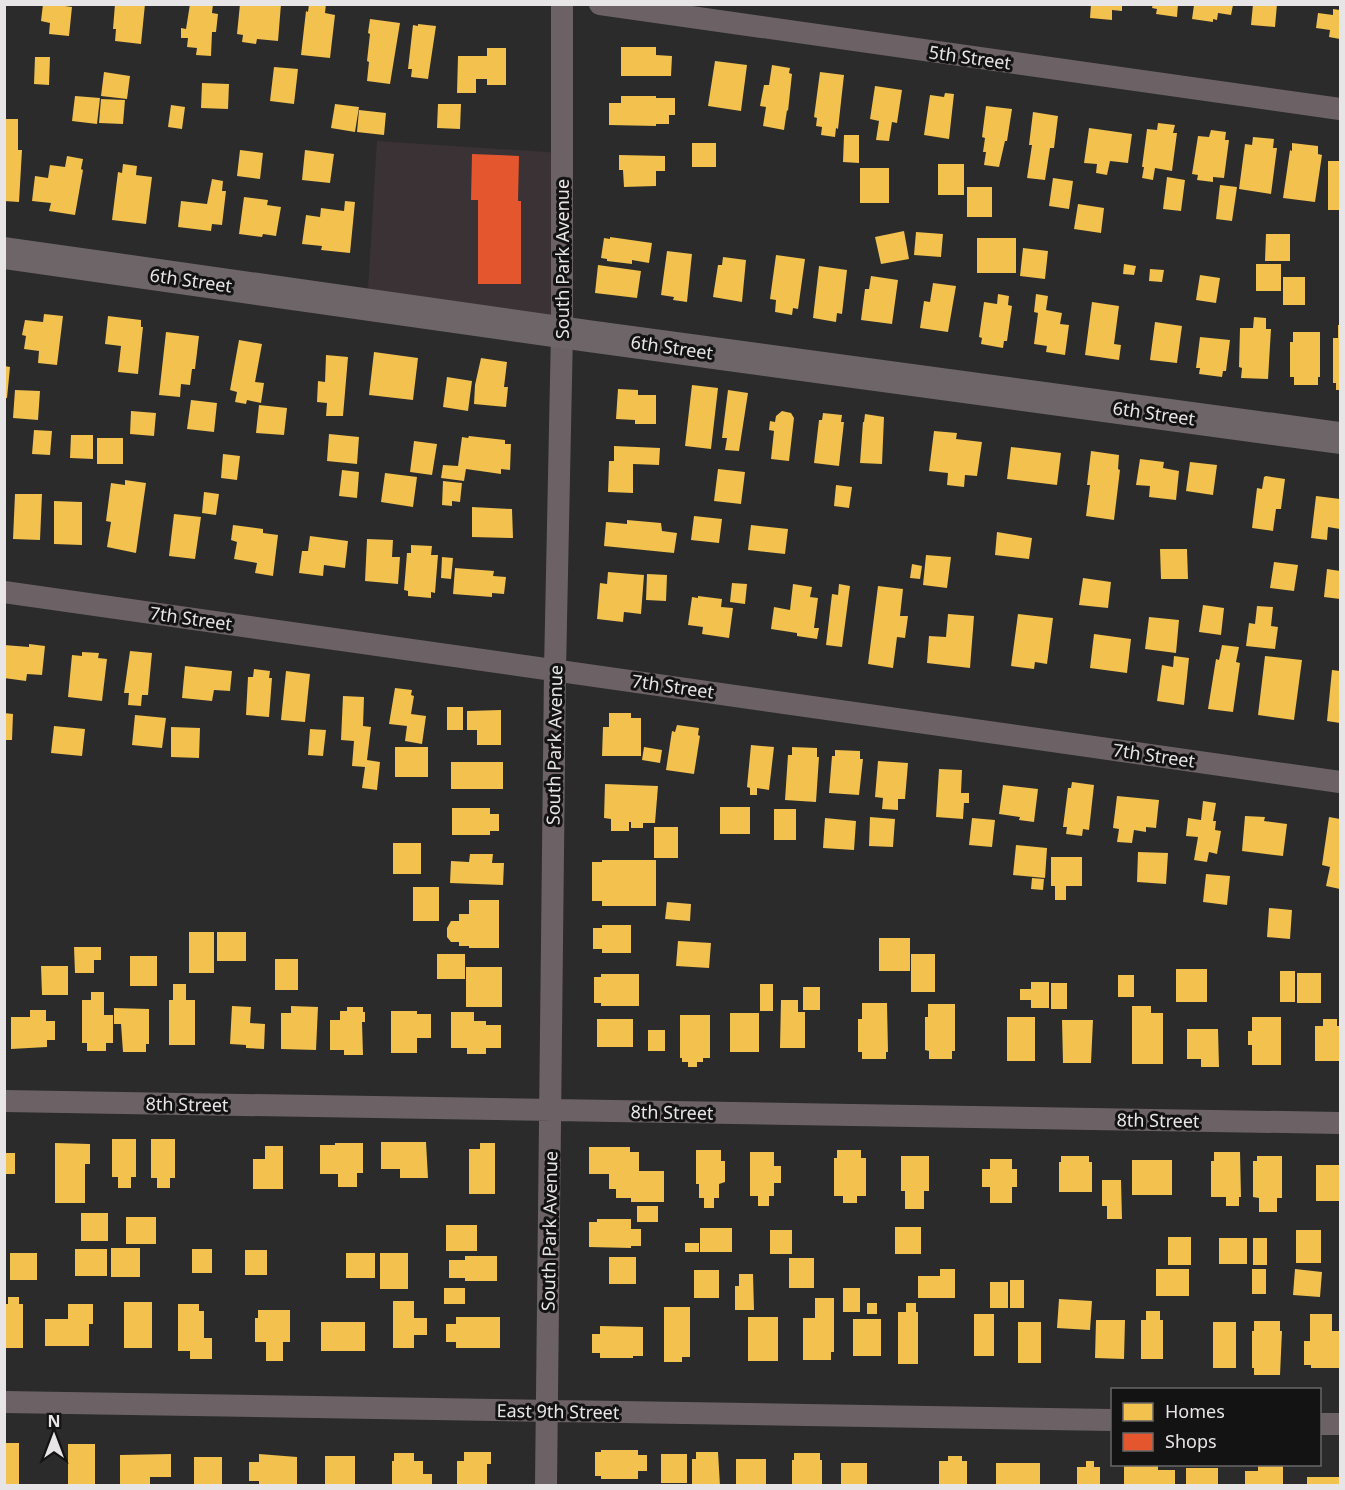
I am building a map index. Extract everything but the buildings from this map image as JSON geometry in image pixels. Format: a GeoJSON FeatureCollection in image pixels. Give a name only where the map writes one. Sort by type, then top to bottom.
{"type":"FeatureCollection","features":[{"type":"Feature","properties":{"kind":"main road","name":"6th Street"},"geometry":{"type":"LineString","coordinates":[[4,253],[1341,438]]}},
{"type":"Feature","properties":{"kind":"street","name":"South Park Avenue"},"geometry":{"type":"LineString","coordinates":[[546,1485],[555,670],[562,332],[562,4]]}},
{"type":"Feature","properties":{"kind":"street","name":"5th Street"},"geometry":{"type":"LineString","coordinates":[[600,4],[1341,109]]}},
{"type":"Feature","properties":{"kind":"street","name":"7th Street"},"geometry":{"type":"LineString","coordinates":[[4,591],[1341,782]]}},
{"type":"Feature","properties":{"kind":"street","name":"8th Street"},"geometry":{"type":"LineString","coordinates":[[4,1101],[1341,1123]]}},
{"type":"Feature","properties":{"kind":"street","name":"East 9th Street"},"geometry":{"type":"LineString","coordinates":[[4,1402],[1111,1420]]}},
{"type":"Feature","properties":{"kind":"street"},"geometry":{"type":"LineString","coordinates":[[1321,1424],[1341,1424]]}},
{"type":"Feature","properties":{"kind":"shaded area"},"geometry":{"type":"Polygon","coordinates":[[[377,141],[562,153],[562,332],[367,305],[377,141]]]}}]}
